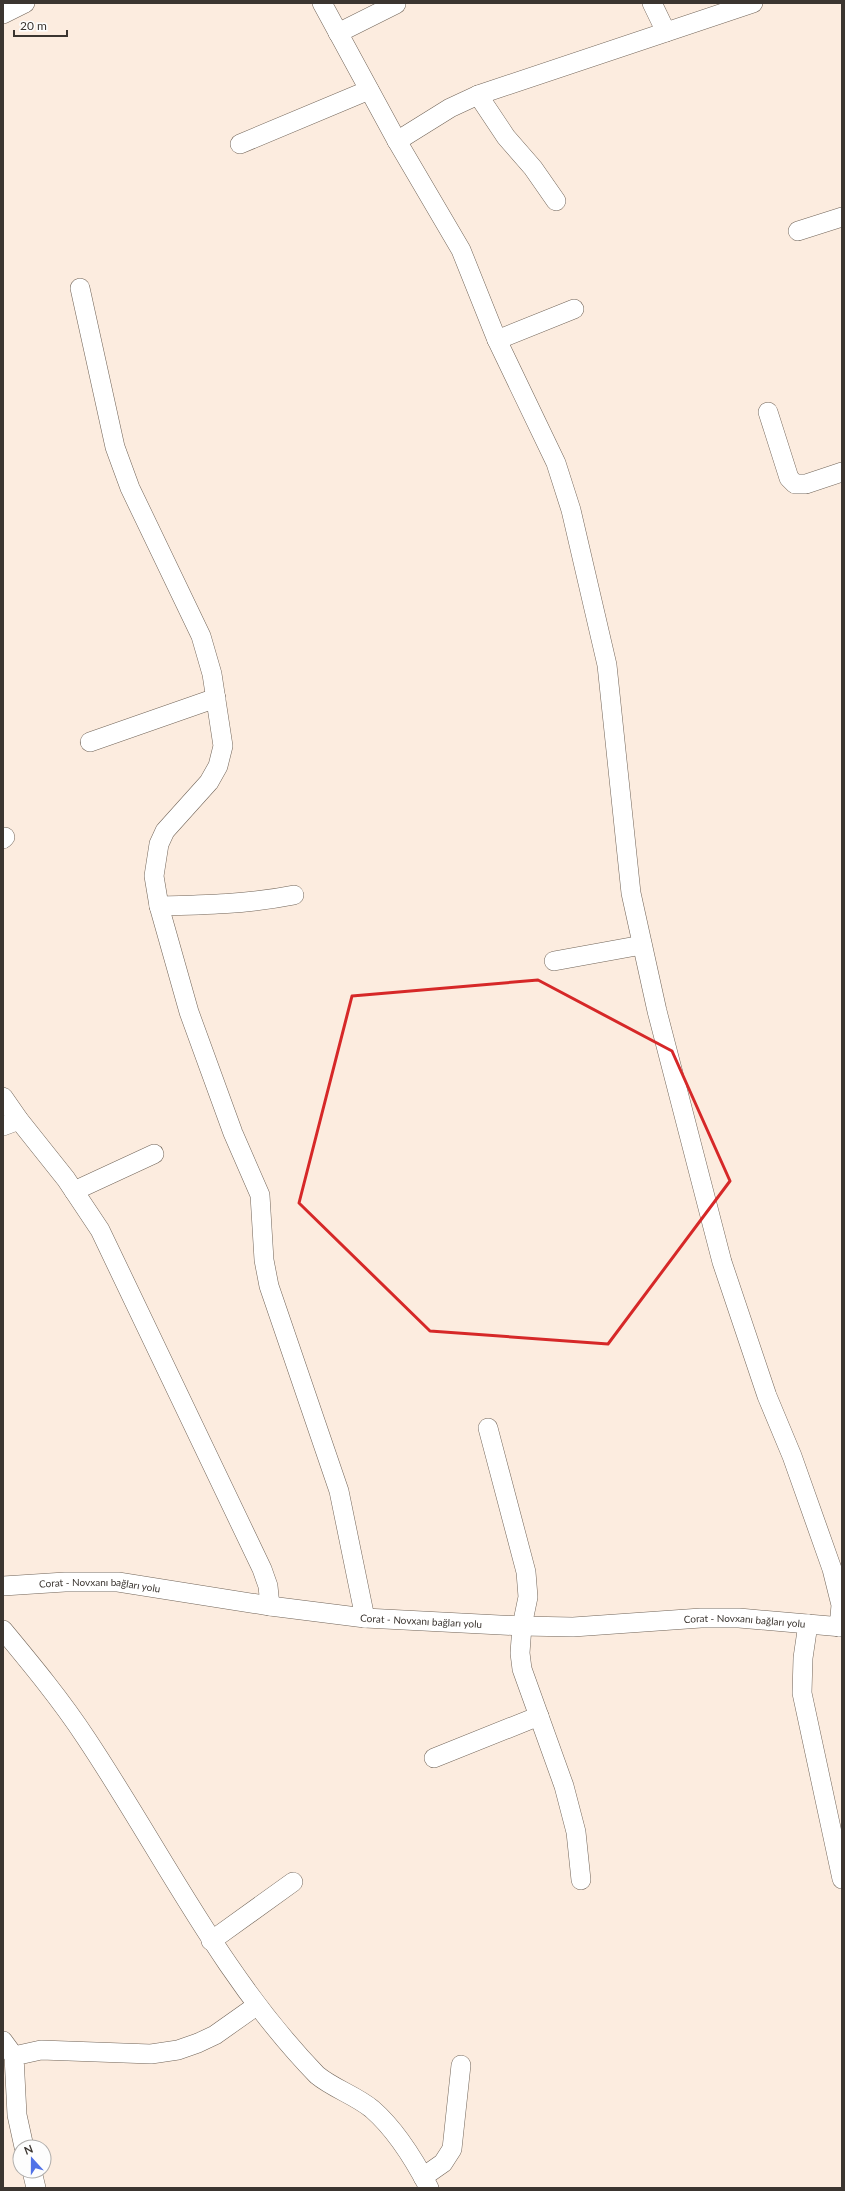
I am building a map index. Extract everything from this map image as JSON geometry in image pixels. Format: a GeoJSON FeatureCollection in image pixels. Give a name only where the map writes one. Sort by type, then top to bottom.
{"type":"FeatureCollection","features":[{"type":"Feature","properties":{"kind":"street"},"geometry":{"type":"LineString","coordinates":[[3,14],[25,3]]}},
{"type":"Feature","properties":{"kind":"street"},"geometry":{"type":"LineString","coordinates":[[322,3],[397,141],[461,250],[497,340],[556,463],[570,510],[607,665],[627,863],[642,945],[687,1135],[722,1262],[767,1396],[792,1456],[832,1569],[840,1605],[840,1627]]}},
{"type":"Feature","properties":{"kind":"street"},"geometry":{"type":"LineString","coordinates":[[652,3],[666,32]]}},
{"type":"Feature","properties":{"kind":"street"},"geometry":{"type":"LineString","coordinates":[[397,141],[450,108],[478,95],[753,3]]}},
{"type":"Feature","properties":{"kind":"street"},"geometry":{"type":"LineString","coordinates":[[338,33],[396,4]]}},
{"type":"Feature","properties":{"kind":"street"},"geometry":{"type":"LineString","coordinates":[[240,144],[369,90]]}},
{"type":"Feature","properties":{"kind":"street"},"geometry":{"type":"LineString","coordinates":[[478,95],[506,138],[533,168],[556,201]]}},
{"type":"Feature","properties":{"kind":"street"},"geometry":{"type":"LineString","coordinates":[[798,231],[842,217]]}},
{"type":"Feature","properties":{"kind":"street"},"geometry":{"type":"LineString","coordinates":[[80,288],[115,447],[130,488],[201,636],[212,674],[223,746],[218,766],[209,782],[165,831],[159,844],[154,876],[159,906],[189,1012],[233,1133],[260,1195],[264,1260],[269,1286],[339,1491],[365,1618]]}},
{"type":"Feature","properties":{"kind":"street"},"geometry":{"type":"LineString","coordinates":[[497,340],[574,309]]}},
{"type":"Feature","properties":{"kind":"street"},"geometry":{"type":"LineString","coordinates":[[768,412],[789,478],[795,484],[806,484],[842,472]]}},
{"type":"Feature","properties":{"kind":"street"},"geometry":{"type":"LineString","coordinates":[[90,742],[216,698]]}},
{"type":"Feature","properties":{"kind":"street"},"geometry":{"type":"LineString","coordinates":[[159,906],[227,905],[263,901],[294,895]]}},
{"type":"Feature","properties":{"kind":"street"},"geometry":{"type":"LineString","coordinates":[[554,962],[642,945]]}},
{"type":"Feature","properties":{"kind":"street"},"geometry":{"type":"LineString","coordinates":[[3,1096],[11,1123],[74,1190],[100,1230],[262,1569],[268,1586],[270,1606]]}},
{"type":"Feature","properties":{"kind":"street"},"geometry":{"type":"LineString","coordinates":[[74,1190],[154,1154]]}},
{"type":"Feature","properties":{"kind":"street"},"geometry":{"type":"LineString","coordinates":[[488,1428],[526,1572],[528,1598],[522,1626],[520,1653],[522,1669],[564,1786],[576,1832],[581,1880]]}},
{"type":"Feature","properties":{"kind":"street","name":"Corat - Novxanı bağları yolu"},"geometry":{"type":"LineString","coordinates":[[3,1586],[65,1582],[118,1582],[270,1606],[365,1618],[522,1626],[573,1627],[701,1618],[739,1618],[840,1627]]}},
{"type":"Feature","properties":{"kind":"street"},"geometry":{"type":"LineString","coordinates":[[808,1624],[803,1658],[802,1693],[842,1879]]}},
{"type":"Feature","properties":{"kind":"street"},"geometry":{"type":"LineString","coordinates":[[3,1630],[60,1700],[87,1739],[211,1941],[256,2006],[318,2075],[329,2084],[371,2109],[391,2130],[426,2182],[443,2163],[452,2149],[461,2065]]}},
{"type":"Feature","properties":{"kind":"street"},"geometry":{"type":"LineString","coordinates":[[434,1758],[539,1716]]}},
{"type":"Feature","properties":{"kind":"street"},"geometry":{"type":"LineString","coordinates":[[211,1941],[293,1882]]}},
{"type":"Feature","properties":{"kind":"street"},"geometry":{"type":"LineString","coordinates":[[14,2056],[41,2050],[151,2054],[178,2050],[215,2035],[256,2006]]}},
{"type":"Feature","properties":{"kind":"street"},"geometry":{"type":"LineString","coordinates":[[3,2041],[14,2056],[18,2115],[22,2139]]}},
{"type":"Feature","properties":{"kind":"highlighted area"},"geometry":{"type":"Polygon","coordinates":[[[538,980],[672,1051],[730,1181],[608,1344],[430,1331],[299,1203],[352,996],[538,980]]]}}]}
